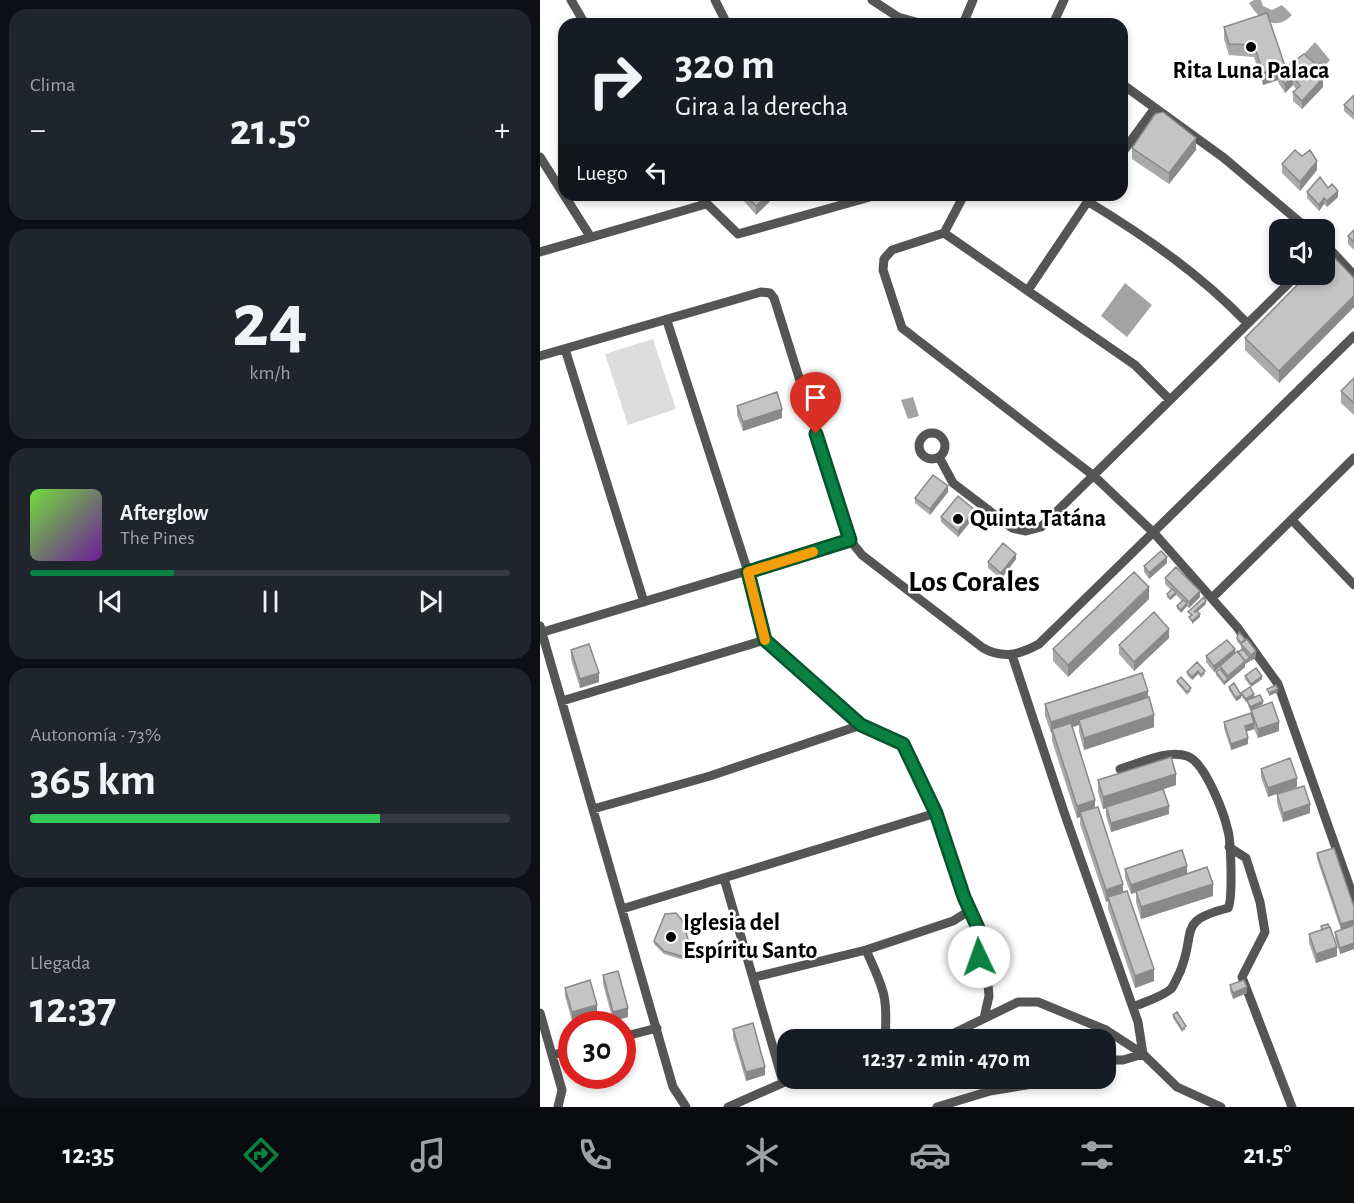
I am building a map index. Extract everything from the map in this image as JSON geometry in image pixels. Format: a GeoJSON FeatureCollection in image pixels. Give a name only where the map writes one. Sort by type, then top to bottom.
{"type":"FeatureCollection","features":[{"type":"Feature","properties":{"kind":"street"},"geometry":{"type":"LineString","coordinates":[[571,0],[582,18]]}},
{"type":"Feature","properties":{"kind":"street"},"geometry":{"type":"LineString","coordinates":[[716,0],[724,18]]}},
{"type":"Feature","properties":{"kind":"street"},"geometry":{"type":"LineString","coordinates":[[872,0],[902,18]]}},
{"type":"Feature","properties":{"kind":"street"},"geometry":{"type":"LineString","coordinates":[[966,18],[973,0]]}},
{"type":"Feature","properties":{"kind":"street"},"geometry":{"type":"LineString","coordinates":[[1056,18],[1064,0]]}},
{"type":"Feature","properties":{"kind":"street"},"geometry":{"type":"LineString","coordinates":[[1128,88],[1224,158],[1297,219]]}},
{"type":"Feature","properties":{"kind":"street"},"geometry":{"type":"LineString","coordinates":[[1128,145],[1155,108]]}},
{"type":"Feature","properties":{"kind":"street"},"geometry":{"type":"LineString","coordinates":[[540,157],[558,185]]}},
{"type":"Feature","properties":{"kind":"street"},"geometry":{"type":"LineString","coordinates":[[568,201],[590,236]]}},
{"type":"Feature","properties":{"kind":"street"},"geometry":{"type":"LineString","coordinates":[[703,201],[738,234],[856,201]]}},
{"type":"Feature","properties":{"kind":"street"},"geometry":{"type":"LineString","coordinates":[[961,201],[944,233],[892,250],[884,259],[883,270],[902,328],[1094,476],[1154,533],[1237,627],[1278,684],[1354,899]]}},
{"type":"Feature","properties":{"kind":"street"},"geometry":{"type":"LineString","coordinates":[[1028,290],[1087,201]]}},
{"type":"Feature","properties":{"kind":"street"},"geometry":{"type":"LineString","coordinates":[[1093,201],[1203,280],[1247,323]]}},
{"type":"Feature","properties":{"kind":"street"},"geometry":{"type":"LineString","coordinates":[[540,252],[706,204]]}},
{"type":"Feature","properties":{"kind":"street"},"geometry":{"type":"LineString","coordinates":[[944,233],[1135,365],[1170,400]]}},
{"type":"Feature","properties":{"kind":"street"},"geometry":{"type":"LineString","coordinates":[[1335,255],[1354,275]]}},
{"type":"Feature","properties":{"kind":"street"},"geometry":{"type":"LineString","coordinates":[[939,458],[953,483],[1012,528],[1026,531],[1041,527],[1287,285]]}},
{"type":"Feature","properties":{"kind":"street"},"geometry":{"type":"LineString","coordinates":[[540,356],[761,292],[770,293],[774,298],[850,540],[862,555],[983,648],[998,656],[1012,655],[1039,644],[1354,336]]}},
{"type":"Feature","properties":{"kind":"street"},"geometry":{"type":"LineString","coordinates":[[667,321],[748,572],[765,640],[861,725],[903,744],[936,813],[969,911],[978,928],[981,941],[979,957],[988,984],[989,996],[984,1018]]}},
{"type":"Feature","properties":{"kind":"street"},"geometry":{"type":"LineString","coordinates":[[565,349],[644,602]]}},
{"type":"Feature","properties":{"kind":"street"},"geometry":{"type":"LineString","coordinates":[[1212,598],[1354,458]]}},
{"type":"Feature","properties":{"kind":"street"},"geometry":{"type":"LineString","coordinates":[[1292,520],[1354,585]]}},
{"type":"Feature","properties":{"kind":"street"},"geometry":{"type":"LineString","coordinates":[[686,1107],[681,1103],[673,1087],[541,630],[748,572],[850,540]]}},
{"type":"Feature","properties":{"kind":"street"},"geometry":{"type":"LineString","coordinates":[[562,701],[765,640]]}},
{"type":"Feature","properties":{"kind":"street"},"geometry":{"type":"LineString","coordinates":[[1012,655],[1133,1007],[1143,1054]]}},
{"type":"Feature","properties":{"kind":"street"},"geometry":{"type":"LineString","coordinates":[[593,809],[710,776],[861,725]]}},
{"type":"Feature","properties":{"kind":"street"},"geometry":{"type":"LineString","coordinates":[[1120,769],[1170,754],[1189,756],[1196,761],[1206,774],[1228,831],[1233,896],[1228,908],[1204,914],[1194,921],[1189,931],[1186,956],[1170,990],[1133,1007]]}},
{"type":"Feature","properties":{"kind":"street"},"geometry":{"type":"LineString","coordinates":[[622,909],[936,813]]}},
{"type":"Feature","properties":{"kind":"street"},"geometry":{"type":"LineString","coordinates":[[1229,847],[1246,858],[1260,902],[1265,932],[1242,976],[1292,1107]]}},
{"type":"Feature","properties":{"kind":"street"},"geometry":{"type":"LineString","coordinates":[[724,878],[755,977],[777,1060]]}},
{"type":"Feature","properties":{"kind":"street"},"geometry":{"type":"LineString","coordinates":[[755,977],[866,950],[953,921],[969,911]]}},
{"type":"Feature","properties":{"kind":"street"},"geometry":{"type":"LineString","coordinates":[[866,950],[884,990],[887,1005],[886,1029]]}},
{"type":"Feature","properties":{"kind":"street"},"geometry":{"type":"LineString","coordinates":[[962,1029],[1018,1002],[1038,1002],[1106,1030],[1143,1054],[1177,1088],[1221,1107]]}},
{"type":"Feature","properties":{"kind":"street"},"geometry":{"type":"LineString","coordinates":[[540,1013],[562,1090],[558,1107]]}},
{"type":"Feature","properties":{"kind":"street"},"geometry":{"type":"LineString","coordinates":[[636,1033],[657,1028]]}},
{"type":"Feature","properties":{"kind":"street"},"geometry":{"type":"LineString","coordinates":[[540,1049],[550,1045]]}},
{"type":"Feature","properties":{"kind":"street"},"geometry":{"type":"LineString","coordinates":[[553,1055],[558,1054]]}},
{"type":"Feature","properties":{"kind":"street"},"geometry":{"type":"LineString","coordinates":[[1116,1060],[1143,1054]]}},
{"type":"Feature","properties":{"kind":"street"},"geometry":{"type":"LineString","coordinates":[[728,1107],[777,1085]]}},
{"type":"Feature","properties":{"kind":"street"},"geometry":{"type":"LineString","coordinates":[[937,1107],[1002,1089]]}},
{"type":"Feature","properties":{"kind":"shaded area"},"geometry":{"type":"Polygon","coordinates":[[[1261,0],[1263,6],[1272,10],[1282,5],[1292,15],[1280,23],[1268,22],[1249,3],[1261,0]]]}},
{"type":"Feature","properties":{"kind":"shaded area"},"geometry":{"type":"Polygon","coordinates":[[[1315,42],[1330,60],[1321,70],[1304,54],[1315,42]]]}},
{"type":"Feature","properties":{"kind":"shaded area"},"geometry":{"type":"Polygon","coordinates":[[[1125,283],[1152,305],[1127,337],[1101,316],[1125,283]]]}},
{"type":"Feature","properties":{"kind":"shaded area"},"geometry":{"type":"Polygon","coordinates":[[[653,339],[676,409],[628,425],[605,354],[653,339]]]}},
{"type":"Feature","properties":{"kind":"shaded area"},"geometry":{"type":"Polygon","coordinates":[[[913,397],[919,416],[908,419],[901,400],[913,397]]]}},
{"type":"Feature","properties":{"kind":"building","name":"Rita Luna Palaca"},"geometry":{"type":"Polygon","coordinates":[[[1267,13],[1285,66],[1263,73],[1254,45],[1229,44],[1224,27],[1267,13]]]}},
{"type":"Feature","properties":{"kind":"building"},"geometry":{"type":"Polygon","coordinates":[[[1304,54],[1320,68],[1323,78],[1302,101],[1293,92],[1300,86],[1293,76],[1285,84],[1278,73],[1304,54]]]}},
{"type":"Feature","properties":{"kind":"building"},"geometry":{"type":"Polygon","coordinates":[[[1354,95],[1354,114],[1344,105],[1354,95]]]}},
{"type":"Feature","properties":{"kind":"building"},"geometry":{"type":"Polygon","coordinates":[[[1163,112],[1196,138],[1169,173],[1132,148],[1155,114],[1163,112]]]}},
{"type":"Feature","properties":{"kind":"building"},"geometry":{"type":"Polygon","coordinates":[[[1295,150],[1302,156],[1310,150],[1317,161],[1300,182],[1282,164],[1295,150]]]}},
{"type":"Feature","properties":{"kind":"building"},"geometry":{"type":"Polygon","coordinates":[[[1320,177],[1328,188],[1332,184],[1338,191],[1327,201],[1324,198],[1319,205],[1307,192],[1320,177]]]}},
{"type":"Feature","properties":{"kind":"building"},"geometry":{"type":"Polygon","coordinates":[[[751,201],[761,201],[756,206],[751,201]]]}},
{"type":"Feature","properties":{"kind":"building"},"geometry":{"type":"Polygon","coordinates":[[[1354,230],[1354,242],[1348,236],[1354,230]]]}},
{"type":"Feature","properties":{"kind":"building"},"geometry":{"type":"Polygon","coordinates":[[[1335,258],[1354,278],[1354,296],[1279,371],[1245,338],[1297,285],[1335,285],[1335,258]]]}},
{"type":"Feature","properties":{"kind":"building"},"geometry":{"type":"Polygon","coordinates":[[[1354,378],[1354,403],[1341,391],[1354,378]]]}},
{"type":"Feature","properties":{"kind":"building"},"geometry":{"type":"Polygon","coordinates":[[[777,392],[782,409],[743,422],[737,406],[777,392]]]}},
{"type":"Feature","properties":{"kind":"building"},"geometry":{"type":"Polygon","coordinates":[[[933,475],[948,486],[930,509],[915,498],[933,475]]]}},
{"type":"Feature","properties":{"kind":"building","name":"Quinta Tatána"},"geometry":{"type":"Polygon","coordinates":[[[958,496],[975,510],[958,531],[941,517],[958,496]]]}},
{"type":"Feature","properties":{"kind":"building"},"geometry":{"type":"Polygon","coordinates":[[[1003,543],[1016,554],[1001,573],[988,562],[1003,543]]]}},
{"type":"Feature","properties":{"kind":"building"},"geometry":{"type":"Polygon","coordinates":[[[1161,551],[1167,557],[1149,573],[1144,566],[1161,551]]]}},
{"type":"Feature","properties":{"kind":"building"},"geometry":{"type":"Polygon","coordinates":[[[1176,567],[1200,591],[1189,602],[1165,578],[1176,567]]]}},
{"type":"Feature","properties":{"kind":"building"},"geometry":{"type":"Polygon","coordinates":[[[1134,572],[1149,587],[1068,665],[1053,649],[1134,572]]]}},
{"type":"Feature","properties":{"kind":"building"},"geometry":{"type":"Polygon","coordinates":[[[1172,589],[1176,592],[1170,598],[1167,594],[1172,589]]]}},
{"type":"Feature","properties":{"kind":"building"},"geometry":{"type":"Polygon","coordinates":[[[1204,597],[1206,601],[1194,612],[1197,611],[1200,614],[1192,621],[1189,617],[1192,615],[1188,612],[1204,597]]]}},
{"type":"Feature","properties":{"kind":"building"},"geometry":{"type":"Polygon","coordinates":[[[1183,600],[1187,603],[1181,610],[1177,606],[1183,600]]]}},
{"type":"Feature","properties":{"kind":"building"},"geometry":{"type":"Polygon","coordinates":[[[1154,612],[1169,629],[1134,662],[1119,645],[1154,612]]]}},
{"type":"Feature","properties":{"kind":"building"},"geometry":{"type":"Polygon","coordinates":[[[1239,632],[1245,639],[1241,643],[1237,638],[1239,632]]]}},
{"type":"Feature","properties":{"kind":"building"},"geometry":{"type":"Polygon","coordinates":[[[1247,639],[1256,651],[1251,655],[1241,644],[1247,639]]]}},
{"type":"Feature","properties":{"kind":"building"},"geometry":{"type":"Polygon","coordinates":[[[1227,640],[1235,649],[1214,666],[1206,656],[1227,640]]]}},
{"type":"Feature","properties":{"kind":"building"},"geometry":{"type":"Polygon","coordinates":[[[589,644],[599,673],[580,679],[571,650],[589,644]]]}},
{"type":"Feature","properties":{"kind":"building"},"geometry":{"type":"Polygon","coordinates":[[[1243,649],[1250,658],[1245,661],[1238,652],[1243,649]]]}},
{"type":"Feature","properties":{"kind":"building"},"geometry":{"type":"Polygon","coordinates":[[[1237,651],[1245,661],[1228,676],[1220,666],[1237,651]]]}},
{"type":"Feature","properties":{"kind":"building"},"geometry":{"type":"Polygon","coordinates":[[[1197,662],[1205,671],[1201,675],[1198,671],[1192,677],[1187,672],[1197,662]]]}},
{"type":"Feature","properties":{"kind":"building"},"geometry":{"type":"Polygon","coordinates":[[[1256,668],[1262,676],[1251,684],[1245,676],[1256,668]]]}},
{"type":"Feature","properties":{"kind":"building"},"geometry":{"type":"Polygon","coordinates":[[[1220,669],[1228,679],[1224,682],[1216,672],[1220,669]]]}},
{"type":"Feature","properties":{"kind":"building"},"geometry":{"type":"Polygon","coordinates":[[[1142,673],[1148,691],[1051,722],[1045,704],[1142,673]]]}},
{"type":"Feature","properties":{"kind":"building"},"geometry":{"type":"Polygon","coordinates":[[[1181,677],[1191,688],[1187,692],[1177,681],[1181,677]]]}},
{"type":"Feature","properties":{"kind":"building"},"geometry":{"type":"Polygon","coordinates":[[[1234,683],[1241,695],[1236,698],[1229,687],[1234,683]]]}},
{"type":"Feature","properties":{"kind":"building"},"geometry":{"type":"Polygon","coordinates":[[[1276,685],[1278,689],[1269,693],[1267,689],[1276,685]]]}},
{"type":"Feature","properties":{"kind":"building"},"geometry":{"type":"Polygon","coordinates":[[[1250,687],[1254,694],[1246,699],[1241,693],[1250,687]]]}},
{"type":"Feature","properties":{"kind":"building"},"geometry":{"type":"Polygon","coordinates":[[[1260,695],[1263,701],[1250,707],[1247,700],[1260,695]]]}},
{"type":"Feature","properties":{"kind":"building"},"geometry":{"type":"Polygon","coordinates":[[[1149,697],[1154,715],[1084,738],[1079,720],[1149,697]]]}},
{"type":"Feature","properties":{"kind":"building"},"geometry":{"type":"Polygon","coordinates":[[[1272,702],[1279,722],[1258,729],[1251,710],[1272,702]]]}},
{"type":"Feature","properties":{"kind":"building"},"geometry":{"type":"Polygon","coordinates":[[[1251,713],[1254,723],[1245,726],[1248,738],[1231,744],[1224,722],[1251,713]]]}},
{"type":"Feature","properties":{"kind":"building"},"geometry":{"type":"Polygon","coordinates":[[[1071,723],[1095,800],[1077,806],[1052,729],[1071,723]]]}},
{"type":"Feature","properties":{"kind":"building"},"geometry":{"type":"Polygon","coordinates":[[[1171,757],[1176,774],[1103,797],[1098,780],[1171,757]]]}},
{"type":"Feature","properties":{"kind":"building"},"geometry":{"type":"Polygon","coordinates":[[[1290,758],[1297,778],[1268,788],[1261,769],[1290,758]]]}},
{"type":"Feature","properties":{"kind":"building"},"geometry":{"type":"Polygon","coordinates":[[[1304,786],[1310,804],[1283,813],[1277,794],[1304,786]]]}},
{"type":"Feature","properties":{"kind":"building"},"geometry":{"type":"Polygon","coordinates":[[[1163,789],[1169,806],[1111,823],[1106,807],[1163,789]]]}},
{"type":"Feature","properties":{"kind":"building"},"geometry":{"type":"Polygon","coordinates":[[[1098,807],[1123,884],[1106,890],[1080,812],[1098,807]]]}},
{"type":"Feature","properties":{"kind":"building"},"geometry":{"type":"Polygon","coordinates":[[[1334,848],[1354,907],[1354,920],[1341,924],[1317,853],[1334,848]]]}},
{"type":"Feature","properties":{"kind":"building"},"geometry":{"type":"Polygon","coordinates":[[[1182,850],[1187,866],[1131,885],[1125,869],[1182,850]]]}},
{"type":"Feature","properties":{"kind":"building"},"geometry":{"type":"Polygon","coordinates":[[[1207,867],[1213,884],[1141,907],[1136,891],[1207,867]]]}},
{"type":"Feature","properties":{"kind":"building"},"geometry":{"type":"Polygon","coordinates":[[[1127,891],[1154,969],[1135,976],[1108,897],[1127,891]]]}},
{"type":"Feature","properties":{"kind":"building","name":"Iglesia del Espíritu Santo"},"geometry":{"type":"Polygon","coordinates":[[[676,913],[682,920],[689,942],[684,957],[664,951],[654,941],[665,914],[676,913]]]}},
{"type":"Feature","properties":{"kind":"building"},"geometry":{"type":"Polygon","coordinates":[[[1328,924],[1329,927],[1322,930],[1321,926],[1328,924]]]}},
{"type":"Feature","properties":{"kind":"building"},"geometry":{"type":"Polygon","coordinates":[[[1354,925],[1354,943],[1340,948],[1335,932],[1354,925]]]}},
{"type":"Feature","properties":{"kind":"building"},"geometry":{"type":"Polygon","coordinates":[[[1330,927],[1337,947],[1316,954],[1309,934],[1330,927]]]}},
{"type":"Feature","properties":{"kind":"building"},"geometry":{"type":"Polygon","coordinates":[[[618,971],[628,1008],[613,1011],[603,975],[618,971]]]}},
{"type":"Feature","properties":{"kind":"building"},"geometry":{"type":"Polygon","coordinates":[[[590,980],[597,1005],[572,1011],[565,988],[590,980]]]}},
{"type":"Feature","properties":{"kind":"building"},"geometry":{"type":"Polygon","coordinates":[[[1244,980],[1247,987],[1233,993],[1230,985],[1244,980]]]}},
{"type":"Feature","properties":{"kind":"building"},"geometry":{"type":"Polygon","coordinates":[[[1177,1012],[1186,1026],[1182,1029],[1173,1015],[1177,1012]]]}},
{"type":"Feature","properties":{"kind":"building"},"geometry":{"type":"Polygon","coordinates":[[[753,1023],[765,1067],[746,1072],[733,1029],[753,1023]]]}},
{"type":"Feature","properties":{"kind":"slow traffic"},"geometry":{"type":"LineString","coordinates":[[765,640],[748,572],[813,552]]}},
{"type":"Feature","properties":{"kind":"place","name":"Rita Luna Palaca"},"geometry":{"type":"Point","coordinates":[1251,47]}},
{"type":"Feature","properties":{"kind":"place","name":"Quinta Tatána"},"geometry":{"type":"Point","coordinates":[958,519]}},
{"type":"Feature","properties":{"kind":"place","name":"Iglesia del Espíritu Santo"},"geometry":{"type":"Point","coordinates":[671,937]}},
{"type":"Feature","properties":{"kind":"district","name":"Los Corales"},"geometry":{"type":"Point","coordinates":[974,582]}},
{"type":"Feature","properties":{"kind":"route"},"geometry":{"type":"LineString","coordinates":[[816,434],[850,540],[748,572],[765,640],[861,725],[903,744],[936,813],[969,911],[978,928],[981,941],[979,957]]}}]}
